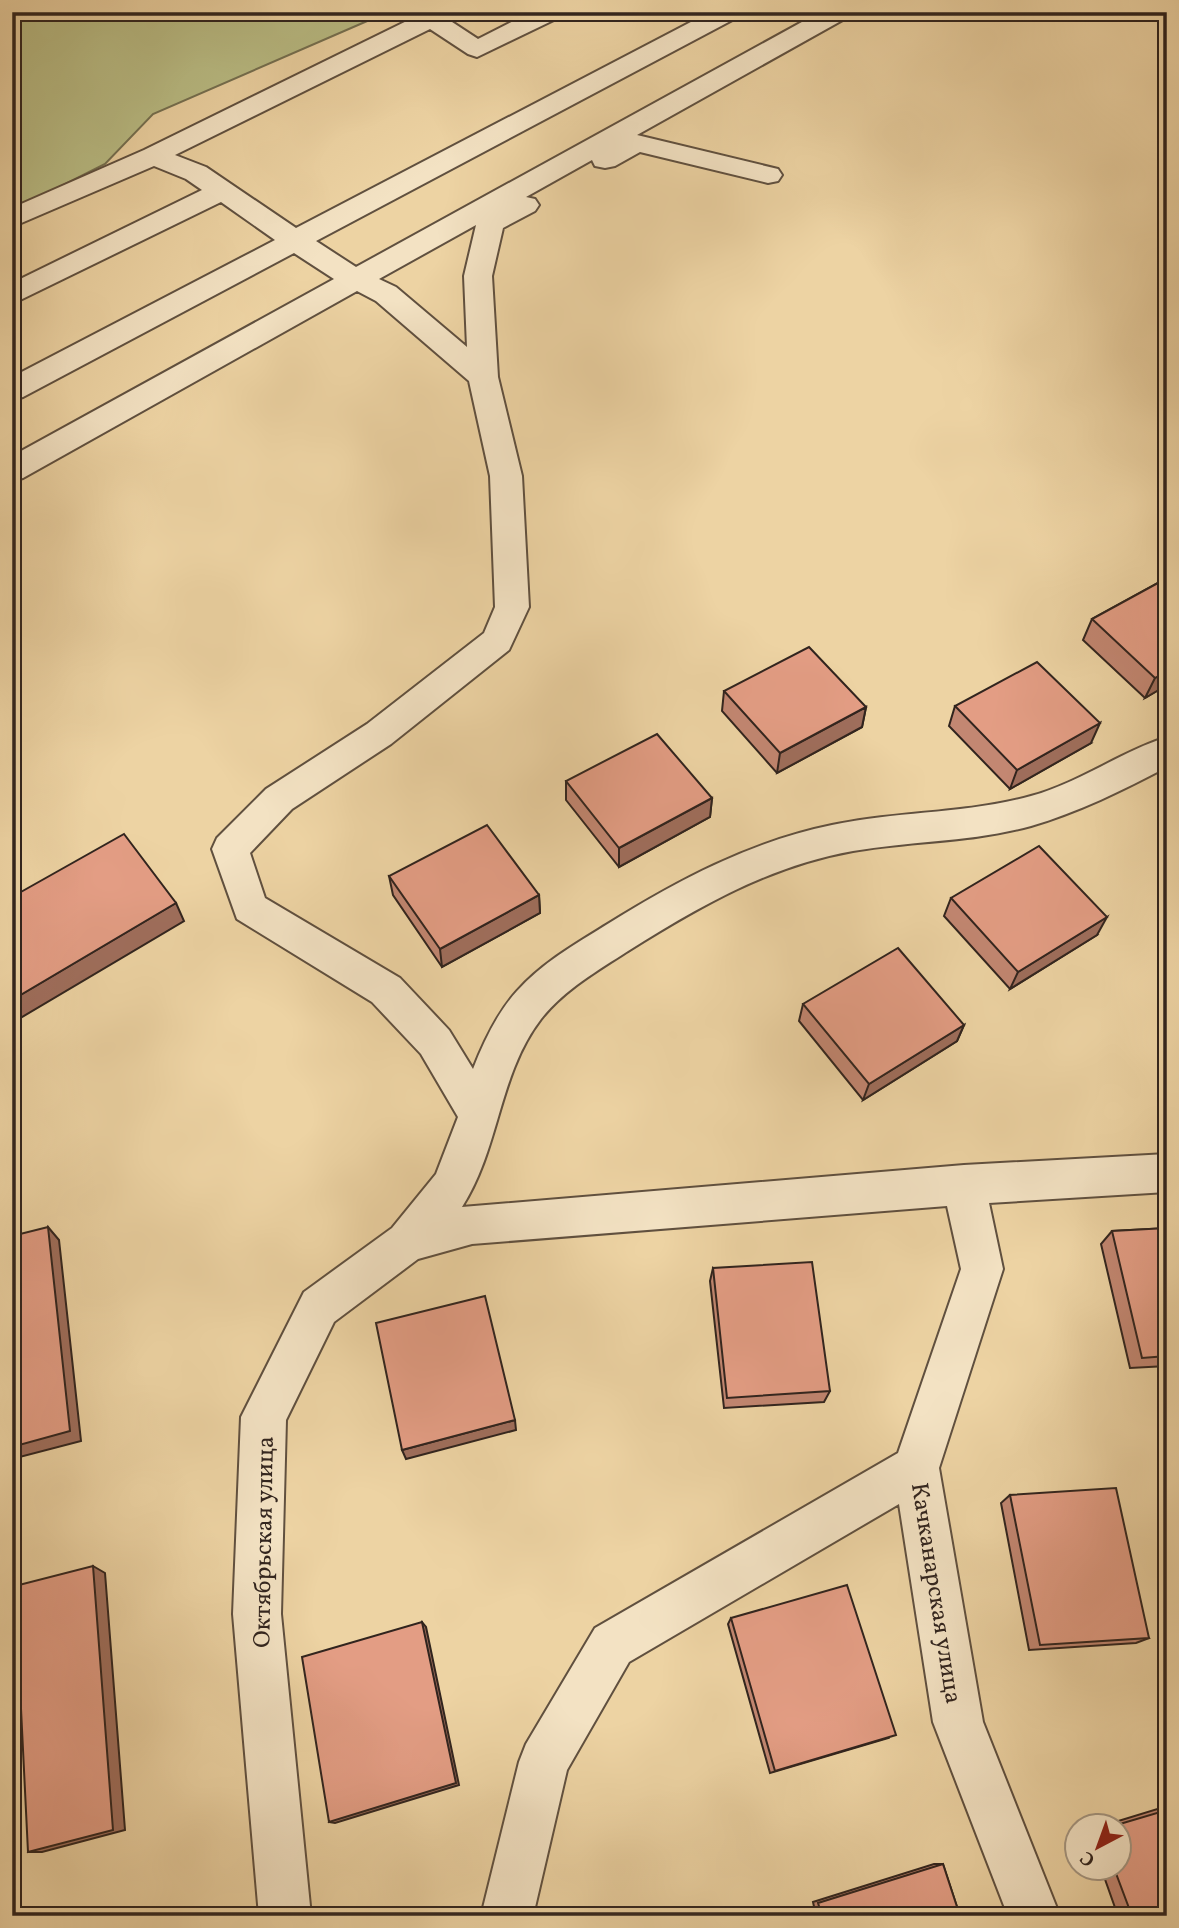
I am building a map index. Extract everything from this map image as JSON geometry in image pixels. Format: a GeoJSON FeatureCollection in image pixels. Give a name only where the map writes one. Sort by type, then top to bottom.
{"type":"FeatureCollection","features":[{"type":"Feature","properties":{"kind":"street"},"geometry":{"type":"LineString","coordinates":[[12,218],[153,156],[438,16],[477,49],[551,12]]}},
{"type":"Feature","properties":{"kind":"street"},"geometry":{"type":"LineString","coordinates":[[12,390],[729,12]]}},
{"type":"Feature","properties":{"kind":"street"},"geometry":{"type":"LineString","coordinates":[[12,470],[111,418],[356,278],[839,12]]}},
{"type":"Feature","properties":{"kind":"street"},"geometry":{"type":"LineString","coordinates":[[480,1117],[435,1042],[386,990],[250,908],[230,849],[279,799],[379,734],[497,641],[512,607],[507,489],[483,377],[478,276],[490,224],[637,143],[768,175]]}},
{"type":"Feature","properties":{"kind":"street"},"geometry":{"type":"LineString","coordinates":[[153,156],[197,173],[297,242],[386,293],[483,377]]}},
{"type":"Feature","properties":{"kind":"street"},"geometry":{"type":"LineString","coordinates":[[12,295],[222,191]]}},
{"type":"Feature","properties":{"kind":"street"},"geometry":{"type":"LineString","coordinates":[[407,1242],[454,1181],[480,1117],[497,1056],[527,1006],[562,971],[682,895],[758,860],[834,840],[936,828],[1031,811],[1107,781],[1167,751]]}},
{"type":"Feature","properties":{"kind":"street"},"geometry":{"type":"LineString","coordinates":[[407,1242],[472,1224],[964,1185],[1167,1173]]}},
{"type":"Feature","properties":{"kind":"street","name":"Качканарская улица"},"geometry":{"type":"LineString","coordinates":[[964,1185],[982,1269],[916,1468],[958,1722],[1034,1916]]}},
{"type":"Feature","properties":{"kind":"street","name":"Октябрьская улица"},"geometry":{"type":"LineString","coordinates":[[285,1916],[257,1614],[264,1417],[319,1307],[407,1242]]}},
{"type":"Feature","properties":{"kind":"street"},"geometry":{"type":"LineString","coordinates":[[508,1916],[544,1762],[612,1645],[916,1468]]}},
{"type":"Feature","properties":{"kind":"green space"},"geometry":{"type":"Polygon","coordinates":[[[12,12],[388,12],[153,114],[105,164],[12,211],[12,12]]]}},
{"type":"Feature","properties":{"kind":"building"},"geometry":{"type":"Polygon","coordinates":[[[1167,578],[1167,671],[1155,678],[1092,619],[1167,578]]]}},
{"type":"Feature","properties":{"kind":"building"},"geometry":{"type":"Polygon","coordinates":[[[809,647],[866,707],[780,753],[724,691],[809,647]]]}},
{"type":"Feature","properties":{"kind":"building"},"geometry":{"type":"Polygon","coordinates":[[[1037,662],[1100,723],[1017,770],[955,706],[1037,662]]]}},
{"type":"Feature","properties":{"kind":"building"},"geometry":{"type":"Polygon","coordinates":[[[657,734],[712,798],[619,848],[566,781],[657,734]]]}},
{"type":"Feature","properties":{"kind":"building"},"geometry":{"type":"Polygon","coordinates":[[[487,825],[539,895],[440,949],[389,876],[487,825]]]}},
{"type":"Feature","properties":{"kind":"building"},"geometry":{"type":"Polygon","coordinates":[[[124,834],[176,903],[12,1000],[12,897],[124,834]]]}},
{"type":"Feature","properties":{"kind":"building"},"geometry":{"type":"Polygon","coordinates":[[[1039,846],[1107,917],[1018,972],[951,898],[1039,846]]]}},
{"type":"Feature","properties":{"kind":"building"},"geometry":{"type":"Polygon","coordinates":[[[898,948],[964,1025],[869,1084],[803,1004],[898,948]]]}},
{"type":"Feature","properties":{"kind":"building"},"geometry":{"type":"Polygon","coordinates":[[[48,1227],[70,1431],[12,1447],[12,1236],[48,1227]]]}},
{"type":"Feature","properties":{"kind":"building"},"geometry":{"type":"Polygon","coordinates":[[[1167,1228],[1167,1356],[1142,1358],[1112,1231],[1167,1228]]]}},
{"type":"Feature","properties":{"kind":"building"},"geometry":{"type":"Polygon","coordinates":[[[812,1262],[830,1391],[727,1398],[713,1268],[812,1262]]]}},
{"type":"Feature","properties":{"kind":"building"},"geometry":{"type":"Polygon","coordinates":[[[485,1296],[515,1420],[402,1450],[376,1323],[485,1296]]]}},
{"type":"Feature","properties":{"kind":"building"},"geometry":{"type":"Polygon","coordinates":[[[1116,1488],[1149,1638],[1040,1645],[1010,1495],[1116,1488]]]}},
{"type":"Feature","properties":{"kind":"building"},"geometry":{"type":"Polygon","coordinates":[[[93,1566],[113,1830],[28,1852],[15,1586],[93,1566]]]}},
{"type":"Feature","properties":{"kind":"building"},"geometry":{"type":"Polygon","coordinates":[[[847,1585],[896,1735],[775,1771],[731,1618],[847,1585]]]}},
{"type":"Feature","properties":{"kind":"building"},"geometry":{"type":"Polygon","coordinates":[[[422,1622],[456,1783],[329,1822],[302,1657],[422,1622]]]}},
{"type":"Feature","properties":{"kind":"building"},"geometry":{"type":"Polygon","coordinates":[[[1167,1810],[1167,1916],[1132,1916],[1119,1882],[1134,1882],[1134,1820],[1167,1810]]]}},
{"type":"Feature","properties":{"kind":"building"},"geometry":{"type":"Polygon","coordinates":[[[943,1864],[960,1916],[822,1916],[818,1903],[943,1864]]]}}]}
